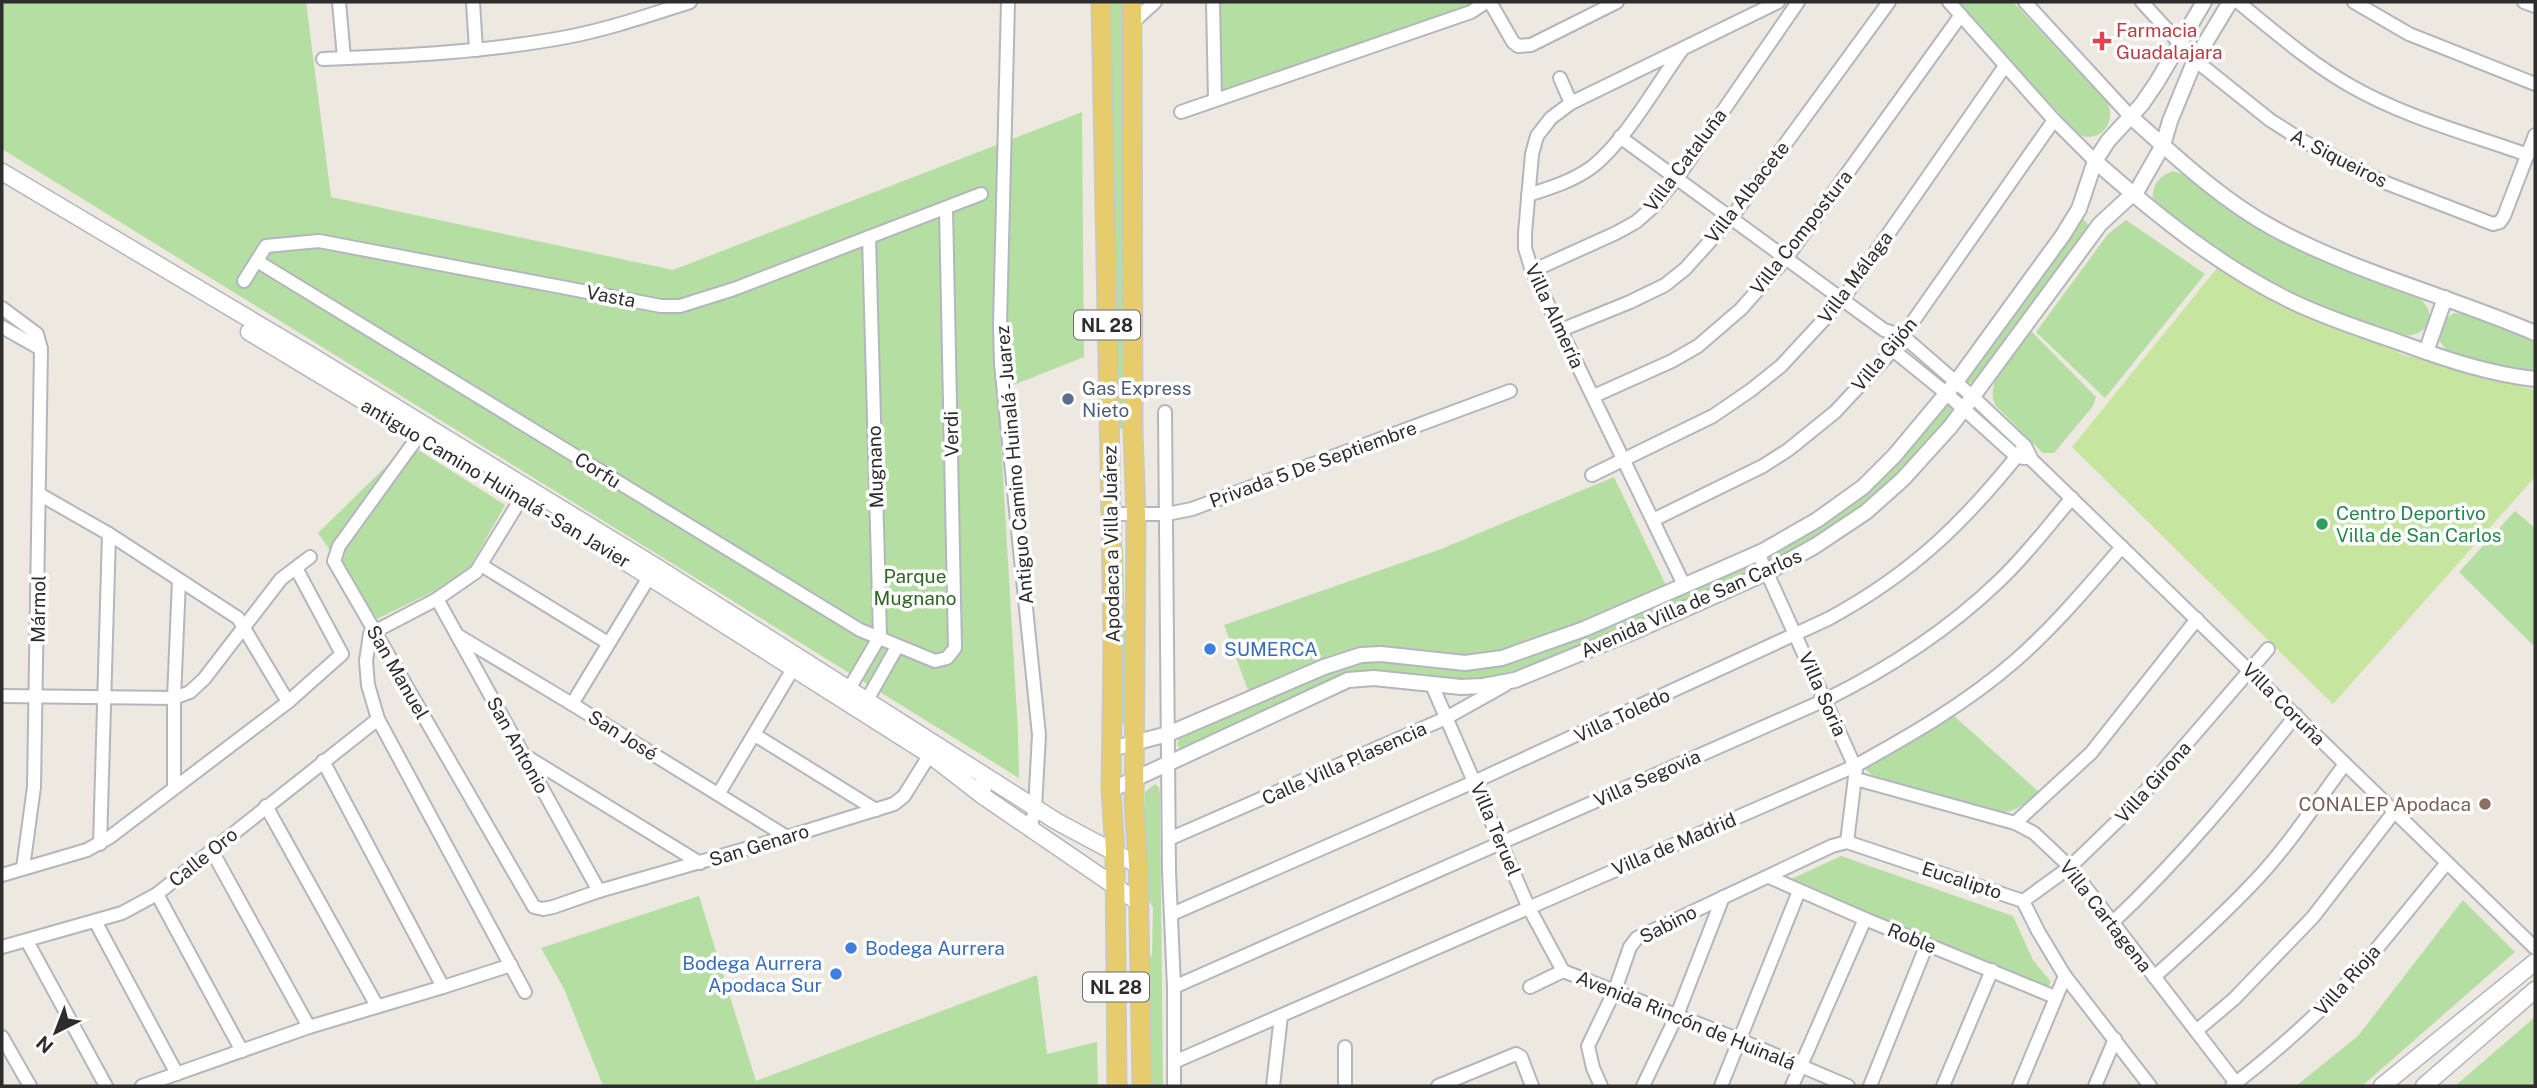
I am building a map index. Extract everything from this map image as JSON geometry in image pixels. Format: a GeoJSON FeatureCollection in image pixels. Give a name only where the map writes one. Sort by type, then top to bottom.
{"type":"FeatureCollection","features":[{"type":"Feature","properties":{"kind":"main road","name":"Apodaca a Villa Juárez"},"geometry":{"type":"LineString","coordinates":[[1101,2],[1111,514],[1111,790],[1116,888],[1117,1086]]}},
{"type":"Feature","properties":{"kind":"main road","name":"Apodaca a Villa Juárez"},"geometry":{"type":"LineString","coordinates":[[1132,2],[1133,432],[1136,515],[1134,779],[1142,1086]]}},
{"type":"Feature","properties":{"kind":"main road"},"geometry":{"type":"LineString","coordinates":[[2,172],[652,571],[933,750],[978,770],[1035,808],[1138,865]]}},
{"type":"Feature","properties":{"kind":"main road","name":"antiguo Camino Huinalá - San Javier"},"geometry":{"type":"LineString","coordinates":[[2,182],[422,431]]}},
{"type":"Feature","properties":{"kind":"main road"},"geometry":{"type":"LineString","coordinates":[[796,663],[867,699],[933,750],[984,796],[1138,902]]}},
{"type":"Feature","properties":{"kind":"main road"},"geometry":{"type":"LineString","coordinates":[[978,770],[984,796]]}},
{"type":"Feature","properties":{"kind":"main road"},"geometry":{"type":"LineString","coordinates":[[2382,1086],[2535,962]]}},
{"type":"Feature","properties":{"kind":"main road"},"geometry":{"type":"LineString","coordinates":[[2424,1086],[2535,990]]}},
{"type":"Feature","properties":{"kind":"street"},"geometry":{"type":"LineString","coordinates":[[339,2],[344,58]]}},
{"type":"Feature","properties":{"kind":"street"},"geometry":{"type":"LineString","coordinates":[[473,2],[476,50]]}},
{"type":"Feature","properties":{"kind":"street"},"geometry":{"type":"LineString","coordinates":[[323,59],[476,50],[567,37],[690,2]]}},
{"type":"Feature","properties":{"kind":"street","name":"Antiguo Camino Huinalá - Juarez"},"geometry":{"type":"LineString","coordinates":[[1008,2],[1001,351],[1038,713],[1035,808],[1030,830]]}},
{"type":"Feature","properties":{"kind":"street"},"geometry":{"type":"LineString","coordinates":[[1132,23],[1155,2]]}},
{"type":"Feature","properties":{"kind":"street"},"geometry":{"type":"LineString","coordinates":[[1213,2],[1215,100]]}},
{"type":"Feature","properties":{"kind":"street"},"geometry":{"type":"LineString","coordinates":[[1181,112],[1471,12],[1488,2],[1513,42],[1524,47],[1617,2]]}},
{"type":"Feature","properties":{"kind":"street","name":"Villa Almería"},"geometry":{"type":"LineString","coordinates":[[1684,585],[1531,271],[1525,248],[1532,154],[1537,133],[1550,118],[1571,103],[1778,2]]}},
{"type":"Feature","properties":{"kind":"street","name":"Villa Cataluña"},"geometry":{"type":"LineString","coordinates":[[1531,271],[1636,222],[1654,206],[1677,178],[1798,2]]}},
{"type":"Feature","properties":{"kind":"street","name":"Villa Albacete"},"geometry":{"type":"LineString","coordinates":[[1561,330],[1665,285],[1685,269],[1732,217],[1889,2]]}},
{"type":"Feature","properties":{"kind":"street"},"geometry":{"type":"LineString","coordinates":[[1949,2],[2054,120],[2095,161],[2211,254],[2290,301],[2336,320],[2478,369],[2535,379]]}},
{"type":"Feature","properties":{"kind":"street"},"geometry":{"type":"LineString","coordinates":[[2025,2],[2130,116],[2213,187],[2274,228],[2353,265],[2535,331]]}},
{"type":"Feature","properties":{"kind":"street","name":"A. Siqueiros"},"geometry":{"type":"LineString","coordinates":[[2142,2],[2195,60],[2270,120],[2303,141],[2381,181],[2493,224],[2500,222],[2528,155]]}},
{"type":"Feature","properties":{"kind":"street","name":"Avenida Villa de San Carlos"},"geometry":{"type":"LineString","coordinates":[[1111,749],[1168,734],[1324,667],[1370,654],[1465,663],[1507,656],[1584,629],[1758,553],[1817,520],[1863,486],[1895,455],[1951,388],[2063,235],[2080,209],[2095,161],[2108,141],[2157,82],[2204,2]]}},
{"type":"Feature","properties":{"kind":"street","name":"Avenida Villa de San Carlos"},"geometry":{"type":"LineString","coordinates":[[1111,790],[1348,680],[1363,678],[1475,687],[1515,680],[1633,632],[1768,572],[1815,546],[1866,512],[1903,479],[1963,409],[2100,224],[2133,194],[2163,145],[2195,60],[2230,2]]}},
{"type":"Feature","properties":{"kind":"street"},"geometry":{"type":"LineString","coordinates":[[2238,2],[2309,59],[2351,86],[2418,117],[2528,155],[2535,135]]}},
{"type":"Feature","properties":{"kind":"street"},"geometry":{"type":"LineString","coordinates":[[2354,2],[2409,34],[2535,84]]}},
{"type":"Feature","properties":{"kind":"street"},"geometry":{"type":"LineString","coordinates":[[2524,2],[2535,6]]}},
{"type":"Feature","properties":{"kind":"street","name":"Villa Compostura"},"geometry":{"type":"LineString","coordinates":[[1594,396],[1672,361],[1698,346],[1741,309],[1787,257],[1961,15]]}},
{"type":"Feature","properties":{"kind":"street"},"geometry":{"type":"LineString","coordinates":[[1528,195],[1580,175],[1600,159],[1620,137],[1681,50]]}},
{"type":"Feature","properties":{"kind":"street","name":"Villa Málaga"},"geometry":{"type":"LineString","coordinates":[[1592,474],[1624,461],[1713,416],[1781,366],[1843,299],[2005,66]]}},
{"type":"Feature","properties":{"kind":"street"},"geometry":{"type":"LineString","coordinates":[[1560,78],[1571,103]]}},
{"type":"Feature","properties":{"kind":"street","name":"Villa Gijón"},"geometry":{"type":"LineString","coordinates":[[1653,520],[1754,471],[1788,450],[1835,412],[1893,350],[2054,120]]}},
{"type":"Feature","properties":{"kind":"street","name":"Villa Coruña"},"geometry":{"type":"LineString","coordinates":[[1620,137],[1884,330],[1902,336],[1951,388],[1963,409],[2017,457]]}},
{"type":"Feature","properties":{"kind":"street","name":"Vasta"},"geometry":{"type":"LineString","coordinates":[[244,281],[267,246],[319,241],[661,306],[680,306],[734,289],[981,194]]}},
{"type":"Feature","properties":{"kind":"street","name":"Verdi"},"geometry":{"type":"LineString","coordinates":[[946,208],[955,648],[947,658]]}},
{"type":"Feature","properties":{"kind":"street"},"geometry":{"type":"LineString","coordinates":[[2080,209],[2100,224]]}},
{"type":"Feature","properties":{"kind":"street","name":"Mugnano"},"geometry":{"type":"LineString","coordinates":[[869,237],[878,638]]}},
{"type":"Feature","properties":{"kind":"street","name":"Corfu"},"geometry":{"type":"LineString","coordinates":[[257,261],[860,631],[935,661],[947,658]]}},
{"type":"Feature","properties":{"kind":"street"},"geometry":{"type":"LineString","coordinates":[[2426,352],[2445,298]]}},
{"type":"Feature","properties":{"kind":"street"},"geometry":{"type":"LineString","coordinates":[[2,308],[37,334],[41,349]]}},
{"type":"Feature","properties":{"kind":"street"},"geometry":{"type":"LineString","coordinates":[[2,327],[41,349]]}},
{"type":"Feature","properties":{"kind":"street","name":"Villa Coruña"},"geometry":{"type":"LineString","coordinates":[[1884,330],[1893,350],[1951,388],[1973,397],[2025,446],[2032,460],[2535,948]]}},
{"type":"Feature","properties":{"kind":"street","name":"Mármol"},"geometry":{"type":"LineString","coordinates":[[23,868],[34,787],[41,349]]}},
{"type":"Feature","properties":{"kind":"street","name":"Privada 5 De Septiembre"},"geometry":{"type":"LineString","coordinates":[[1111,514],[1167,514],[1192,509],[1510,391]]}},
{"type":"Feature","properties":{"kind":"street"},"geometry":{"type":"LineString","coordinates":[[1165,412],[1174,1086]]}},
{"type":"Feature","properties":{"kind":"street","name":"San Manuel"},"geometry":{"type":"LineString","coordinates":[[422,431],[338,546],[334,561],[531,903],[537,909],[553,907]]}},
{"type":"Feature","properties":{"kind":"street","name":"Villa Toledo"},"geometry":{"type":"LineString","coordinates":[[1172,914],[1476,781],[1796,635],[1867,598],[1912,566],[1990,492],[2025,446]]}},
{"type":"Feature","properties":{"kind":"street"},"geometry":{"type":"LineString","coordinates":[[2017,457],[2032,460]]}},
{"type":"Feature","properties":{"kind":"street"},"geometry":{"type":"LineString","coordinates":[[525,493],[472,576],[437,599],[375,630],[367,641],[366,662],[368,685],[378,719],[525,992]]}},
{"type":"Feature","properties":{"kind":"street"},"geometry":{"type":"LineString","coordinates":[[39,494],[109,534],[231,612],[245,626],[288,702]]}},
{"type":"Feature","properties":{"kind":"street","name":"Villa Segovia"},"geometry":{"type":"LineString","coordinates":[[1174,987],[1860,683],[1978,599],[2014,565],[2072,498]]}},
{"type":"Feature","properties":{"kind":"street"},"geometry":{"type":"LineString","coordinates":[[100,844],[109,534]]}},
{"type":"Feature","properties":{"kind":"street","name":"Villa de Madrid"},"geometry":{"type":"LineString","coordinates":[[1174,1062],[1528,906],[1855,772],[1932,723],[2014,662],[2066,611],[2122,547]]}},
{"type":"Feature","properties":{"kind":"street","name":"Villa Soria"},"geometry":{"type":"LineString","coordinates":[[1758,553],[1855,772]]}},
{"type":"Feature","properties":{"kind":"street"},"geometry":{"type":"LineString","coordinates":[[2,696],[105,695],[174,698],[190,692],[197,687],[281,579],[310,557]]}},
{"type":"Feature","properties":{"kind":"street"},"geometry":{"type":"LineString","coordinates":[[481,565],[608,642]]}},
{"type":"Feature","properties":{"kind":"street"},"geometry":{"type":"LineString","coordinates":[[2,875],[100,844],[288,702],[342,654],[296,568]]}},
{"type":"Feature","properties":{"kind":"street"},"geometry":{"type":"LineString","coordinates":[[572,704],[652,571]]}},
{"type":"Feature","properties":{"kind":"street"},"geometry":{"type":"LineString","coordinates":[[174,788],[174,698],[179,580]]}},
{"type":"Feature","properties":{"kind":"street","name":"San Antonio"},"geometry":{"type":"LineString","coordinates":[[437,599],[599,891]]}},
{"type":"Feature","properties":{"kind":"street"},"geometry":{"type":"LineString","coordinates":[[2015,823],[2091,753],[2197,619]]}},
{"type":"Feature","properties":{"kind":"street","name":"San José"},"geometry":{"type":"LineString","coordinates":[[457,635],[787,837]]}},
{"type":"Feature","properties":{"kind":"street"},"geometry":{"type":"LineString","coordinates":[[849,689],[878,638]]}},
{"type":"Feature","properties":{"kind":"street"},"geometry":{"type":"LineString","coordinates":[[867,699],[897,647]]}},
{"type":"Feature","properties":{"kind":"street","name":"Villa Girona"},"geometry":{"type":"LineString","coordinates":[[2023,901],[2070,867],[2133,807],[2268,649]]}},
{"type":"Feature","properties":{"kind":"street"},"geometry":{"type":"LineString","coordinates":[[1507,656],[1515,680]]}},
{"type":"Feature","properties":{"kind":"street"},"geometry":{"type":"LineString","coordinates":[[719,793],[796,663]]}},
{"type":"Feature","properties":{"kind":"street"},"geometry":{"type":"LineString","coordinates":[[1324,667],[1332,687]]}},
{"type":"Feature","properties":{"kind":"street","name":"Calle Villa Plasencia"},"geometry":{"type":"LineString","coordinates":[[1169,839],[1446,718],[1515,680]]}},
{"type":"Feature","properties":{"kind":"street","name":"Villa Teruel"},"geometry":{"type":"LineString","coordinates":[[1432,685],[1476,781],[1528,906],[1563,971]]}},
{"type":"Feature","properties":{"kind":"street"},"geometry":{"type":"LineString","coordinates":[[2112,923],[2194,841],[2296,715]]}},
{"type":"Feature","properties":{"kind":"street","name":"Calle Oro"},"geometry":{"type":"LineString","coordinates":[[2,947],[134,908],[157,894],[378,719]]}},
{"type":"Feature","properties":{"kind":"street"},"geometry":{"type":"LineString","coordinates":[[755,735],[876,810]]}},
{"type":"Feature","properties":{"kind":"street","name":"San Genaro"},"geometry":{"type":"LineString","coordinates":[[553,907],[900,802],[933,750]]}},
{"type":"Feature","properties":{"kind":"street"},"geometry":{"type":"LineString","coordinates":[[523,755],[700,863]]}},
{"type":"Feature","properties":{"kind":"street"},"geometry":{"type":"LineString","coordinates":[[323,761],[443,987]]}},
{"type":"Feature","properties":{"kind":"street"},"geometry":{"type":"LineString","coordinates":[[2154,977],[2258,879],[2344,764]]}},
{"type":"Feature","properties":{"kind":"street"},"geometry":{"type":"LineString","coordinates":[[1769,877],[1847,842],[1855,772]]}},
{"type":"Feature","properties":{"kind":"street","name":"Villa Cartagena"},"geometry":{"type":"LineString","coordinates":[[1855,772],[2015,823],[2034,833],[2070,867],[2234,1085]]}},
{"type":"Feature","properties":{"kind":"street"},"geometry":{"type":"LineString","coordinates":[[266,806],[377,1006]]}},
{"type":"Feature","properties":{"kind":"street"},"geometry":{"type":"LineString","coordinates":[[2196,1031],[2234,999],[2314,917],[2394,812]]}},
{"type":"Feature","properties":{"kind":"street","name":"Eucalipto"},"geometry":{"type":"LineString","coordinates":[[1847,842],[2023,901],[2065,976],[2150,1086]]}},
{"type":"Feature","properties":{"kind":"street"},"geometry":{"type":"LineString","coordinates":[[212,851],[309,1027]]}},
{"type":"Feature","properties":{"kind":"street","name":"Villa Rioja"},"geometry":{"type":"LineString","coordinates":[[2234,1085],[2279,1049],[2358,971],[2446,864]]}},
{"type":"Feature","properties":{"kind":"street","name":"Roble"},"geometry":{"type":"LineString","coordinates":[[1769,877],[2055,997]]}},
{"type":"Feature","properties":{"kind":"street","name":"Sabino"},"geometry":{"type":"LineString","coordinates":[[1601,1086],[1588,1046],[1615,990],[1630,947],[1637,938],[1769,877]]}},
{"type":"Feature","properties":{"kind":"street"},"geometry":{"type":"LineString","coordinates":[[1721,1086],[1799,891]]}},
{"type":"Feature","properties":{"kind":"street"},"geometry":{"type":"LineString","coordinates":[[157,894],[242,1051]]}},
{"type":"Feature","properties":{"kind":"street"},"geometry":{"type":"LineString","coordinates":[[1643,1086],[1677,1015],[1724,897]]}},
{"type":"Feature","properties":{"kind":"street"},"geometry":{"type":"LineString","coordinates":[[1792,1086],[1865,919]]}},
{"type":"Feature","properties":{"kind":"street"},"geometry":{"type":"LineString","coordinates":[[95,921],[177,1074]]}},
{"type":"Feature","properties":{"kind":"street"},"geometry":{"type":"LineString","coordinates":[[27,941],[106,1086]]}},
{"type":"Feature","properties":{"kind":"street"},"geometry":{"type":"LineString","coordinates":[[1870,1086],[1927,944]]}},
{"type":"Feature","properties":{"kind":"street"},"geometry":{"type":"LineString","coordinates":[[142,1086],[309,1027],[511,965]]}},
{"type":"Feature","properties":{"kind":"street"},"geometry":{"type":"LineString","coordinates":[[1943,1086],[1992,970]]}},
{"type":"Feature","properties":{"kind":"street"},"geometry":{"type":"LineString","coordinates":[[1530,987],[1563,971]]}},
{"type":"Feature","properties":{"kind":"street","name":"Avenida Rincón de Huinalá"},"geometry":{"type":"LineString","coordinates":[[1563,971],[1740,1040],[1848,1086]]}},
{"type":"Feature","properties":{"kind":"street"},"geometry":{"type":"LineString","coordinates":[[2019,1086],[2065,976]]}},
{"type":"Feature","properties":{"kind":"street"},"geometry":{"type":"LineString","coordinates":[[1273,1086],[1281,1016]]}},
{"type":"Feature","properties":{"kind":"street"},"geometry":{"type":"LineString","coordinates":[[2,1037],[30,1086]]}},
{"type":"Feature","properties":{"kind":"street"},"geometry":{"type":"LineString","coordinates":[[2095,1086],[2115,1039]]}},
{"type":"Feature","properties":{"kind":"street"},"geometry":{"type":"LineString","coordinates":[[1345,1047],[1345,1086]]}},
{"type":"Feature","properties":{"kind":"street"},"geometry":{"type":"LineString","coordinates":[[1438,1086],[1458,1083],[1516,1055],[1521,1057],[1532,1086]]}},
{"type":"Feature","properties":{"kind":"green space","name":"Parque Mugnano"},"geometry":{"type":"Polygon","coordinates":[[[2,2],[306,2],[331,197],[673,270],[1082,112],[1084,357],[998,391],[1019,778],[2,149],[2,2]]]}},
{"type":"Feature","properties":{"kind":"green space"},"geometry":{"type":"Polygon","coordinates":[[[1108,2],[1122,2],[1124,429],[1113,428],[1108,2]]]}},
{"type":"Feature","properties":{"kind":"green space"},"geometry":{"type":"Polygon","coordinates":[[[1218,2],[1476,2],[1474,7],[1227,92],[1220,89],[1218,2]]]}},
{"type":"Feature","properties":{"kind":"green space"},"geometry":{"type":"Polygon","coordinates":[[[1956,2],[2013,2],[2107,102],[2110,117],[2105,129],[2094,136],[2079,135],[1956,2]]]}},
{"type":"Feature","properties":{"kind":"green space"},"geometry":{"type":"Polygon","coordinates":[[[2173,171],[2182,174],[2250,222],[2307,252],[2416,296],[2428,310],[2428,324],[2417,333],[2398,335],[2331,311],[2234,263],[2153,203],[2156,183],[2173,171]]]}},
{"type":"Feature","properties":{"kind":"green space"},"geometry":{"type":"Polygon","coordinates":[[[2083,219],[2088,224],[2087,228],[1973,383],[1968,383],[1965,378],[2083,219]]]}},
{"type":"Feature","properties":{"kind":"green space"},"geometry":{"type":"Polygon","coordinates":[[[2126,220],[2205,274],[2105,398],[2036,332],[2108,234],[2126,220]]]}},
{"type":"Feature","properties":{"kind":"green space","name":"Centro Deportivo Villa de San Carlos"},"geometry":{"type":"Polygon","coordinates":[[[2218,267],[2250,287],[2404,355],[2535,390],[2535,477],[2333,704],[2072,447],[2218,267]]]}},
{"type":"Feature","properties":{"kind":"green space"},"geometry":{"type":"Polygon","coordinates":[[[2454,313],[2496,322],[2535,343],[2535,371],[2479,363],[2451,353],[2442,345],[2439,331],[2443,322],[2454,313]]]}},
{"type":"Feature","properties":{"kind":"green space"},"geometry":{"type":"Polygon","coordinates":[[[2031,331],[2096,397],[2093,406],[2054,453],[2043,453],[1995,405],[1993,395],[1994,385],[2003,365],[2031,331]]]}},
{"type":"Feature","properties":{"kind":"green space"},"geometry":{"type":"Polygon","coordinates":[[[1947,404],[1953,412],[1911,463],[1875,498],[1782,560],[1547,663],[1504,678],[1472,682],[1379,672],[1289,703],[1181,749],[1177,745],[1179,737],[1352,664],[1383,662],[1429,668],[1464,668],[1523,660],[1720,575],[1896,462],[1947,404]]]}},
{"type":"Feature","properties":{"kind":"green space"},"geometry":{"type":"Polygon","coordinates":[[[409,444],[505,505],[465,576],[377,619],[318,533],[409,444]]]}},
{"type":"Feature","properties":{"kind":"green space"},"geometry":{"type":"Polygon","coordinates":[[[1614,477],[1666,585],[1512,650],[1472,659],[1368,648],[1351,650],[1248,690],[1224,625],[1441,549],[1614,477]]]}},
{"type":"Feature","properties":{"kind":"green space"},"geometry":{"type":"Polygon","coordinates":[[[2515,511],[2535,528],[2535,647],[2459,572],[2515,511]]]}},
{"type":"Feature","properties":{"kind":"green space"},"geometry":{"type":"Polygon","coordinates":[[[1119,546],[1123,547],[1125,726],[1121,722],[1119,546]]]}},
{"type":"Feature","properties":{"kind":"green space"},"geometry":{"type":"Polygon","coordinates":[[[1953,715],[2039,792],[2015,809],[1994,812],[1960,805],[1873,776],[1865,769],[1868,764],[1895,751],[1953,715]]]}},
{"type":"Feature","properties":{"kind":"green space"},"geometry":{"type":"Polygon","coordinates":[[[1155,784],[1159,787],[1160,794],[1163,1086],[1146,1086],[1145,963],[1152,955],[1153,908],[1144,892],[1145,792],[1155,784]]]}},
{"type":"Feature","properties":{"kind":"green space"},"geometry":{"type":"Polygon","coordinates":[[[1841,856],[2013,916],[2033,960],[2051,982],[2047,989],[1787,881],[1841,856]]]}},
{"type":"Feature","properties":{"kind":"green space"},"geometry":{"type":"Polygon","coordinates":[[[699,896],[756,1081],[1037,975],[1047,1054],[1097,1042],[1098,1086],[603,1086],[564,989],[541,948],[699,896]]]}},
{"type":"Feature","properties":{"kind":"green space"},"geometry":{"type":"Polygon","coordinates":[[[2463,900],[2515,952],[2362,1086],[2296,1086],[2358,1036],[2463,900]]]}},
{"type":"Feature","properties":{"kind":"green space"},"geometry":{"type":"Polygon","coordinates":[[[2535,1017],[2535,1086],[2455,1086],[2535,1017]]]}},
{"type":"Feature","properties":{"kind":"place","name":"Farmacia Guadalajara"},"geometry":{"type":"Point","coordinates":[2102,41]}},
{"type":"Feature","properties":{"kind":"place","name":"Gas Express Nieto"},"geometry":{"type":"Point","coordinates":[1068,399]}},
{"type":"Feature","properties":{"kind":"place","name":"Centro Deportivo Villa de San Carlos"},"geometry":{"type":"Point","coordinates":[2322,524]}},
{"type":"Feature","properties":{"kind":"place","name":"SUMERCA"},"geometry":{"type":"Point","coordinates":[1210,649]}},
{"type":"Feature","properties":{"kind":"place","name":"CONALEP Apodaca"},"geometry":{"type":"Point","coordinates":[2485,804]}},
{"type":"Feature","properties":{"kind":"place","name":"Bodega Aurrera"},"geometry":{"type":"Point","coordinates":[851,948]}},
{"type":"Feature","properties":{"kind":"place","name":"Bodega Aurrera Apodaca Sur"},"geometry":{"type":"Point","coordinates":[836,974]}}]}
